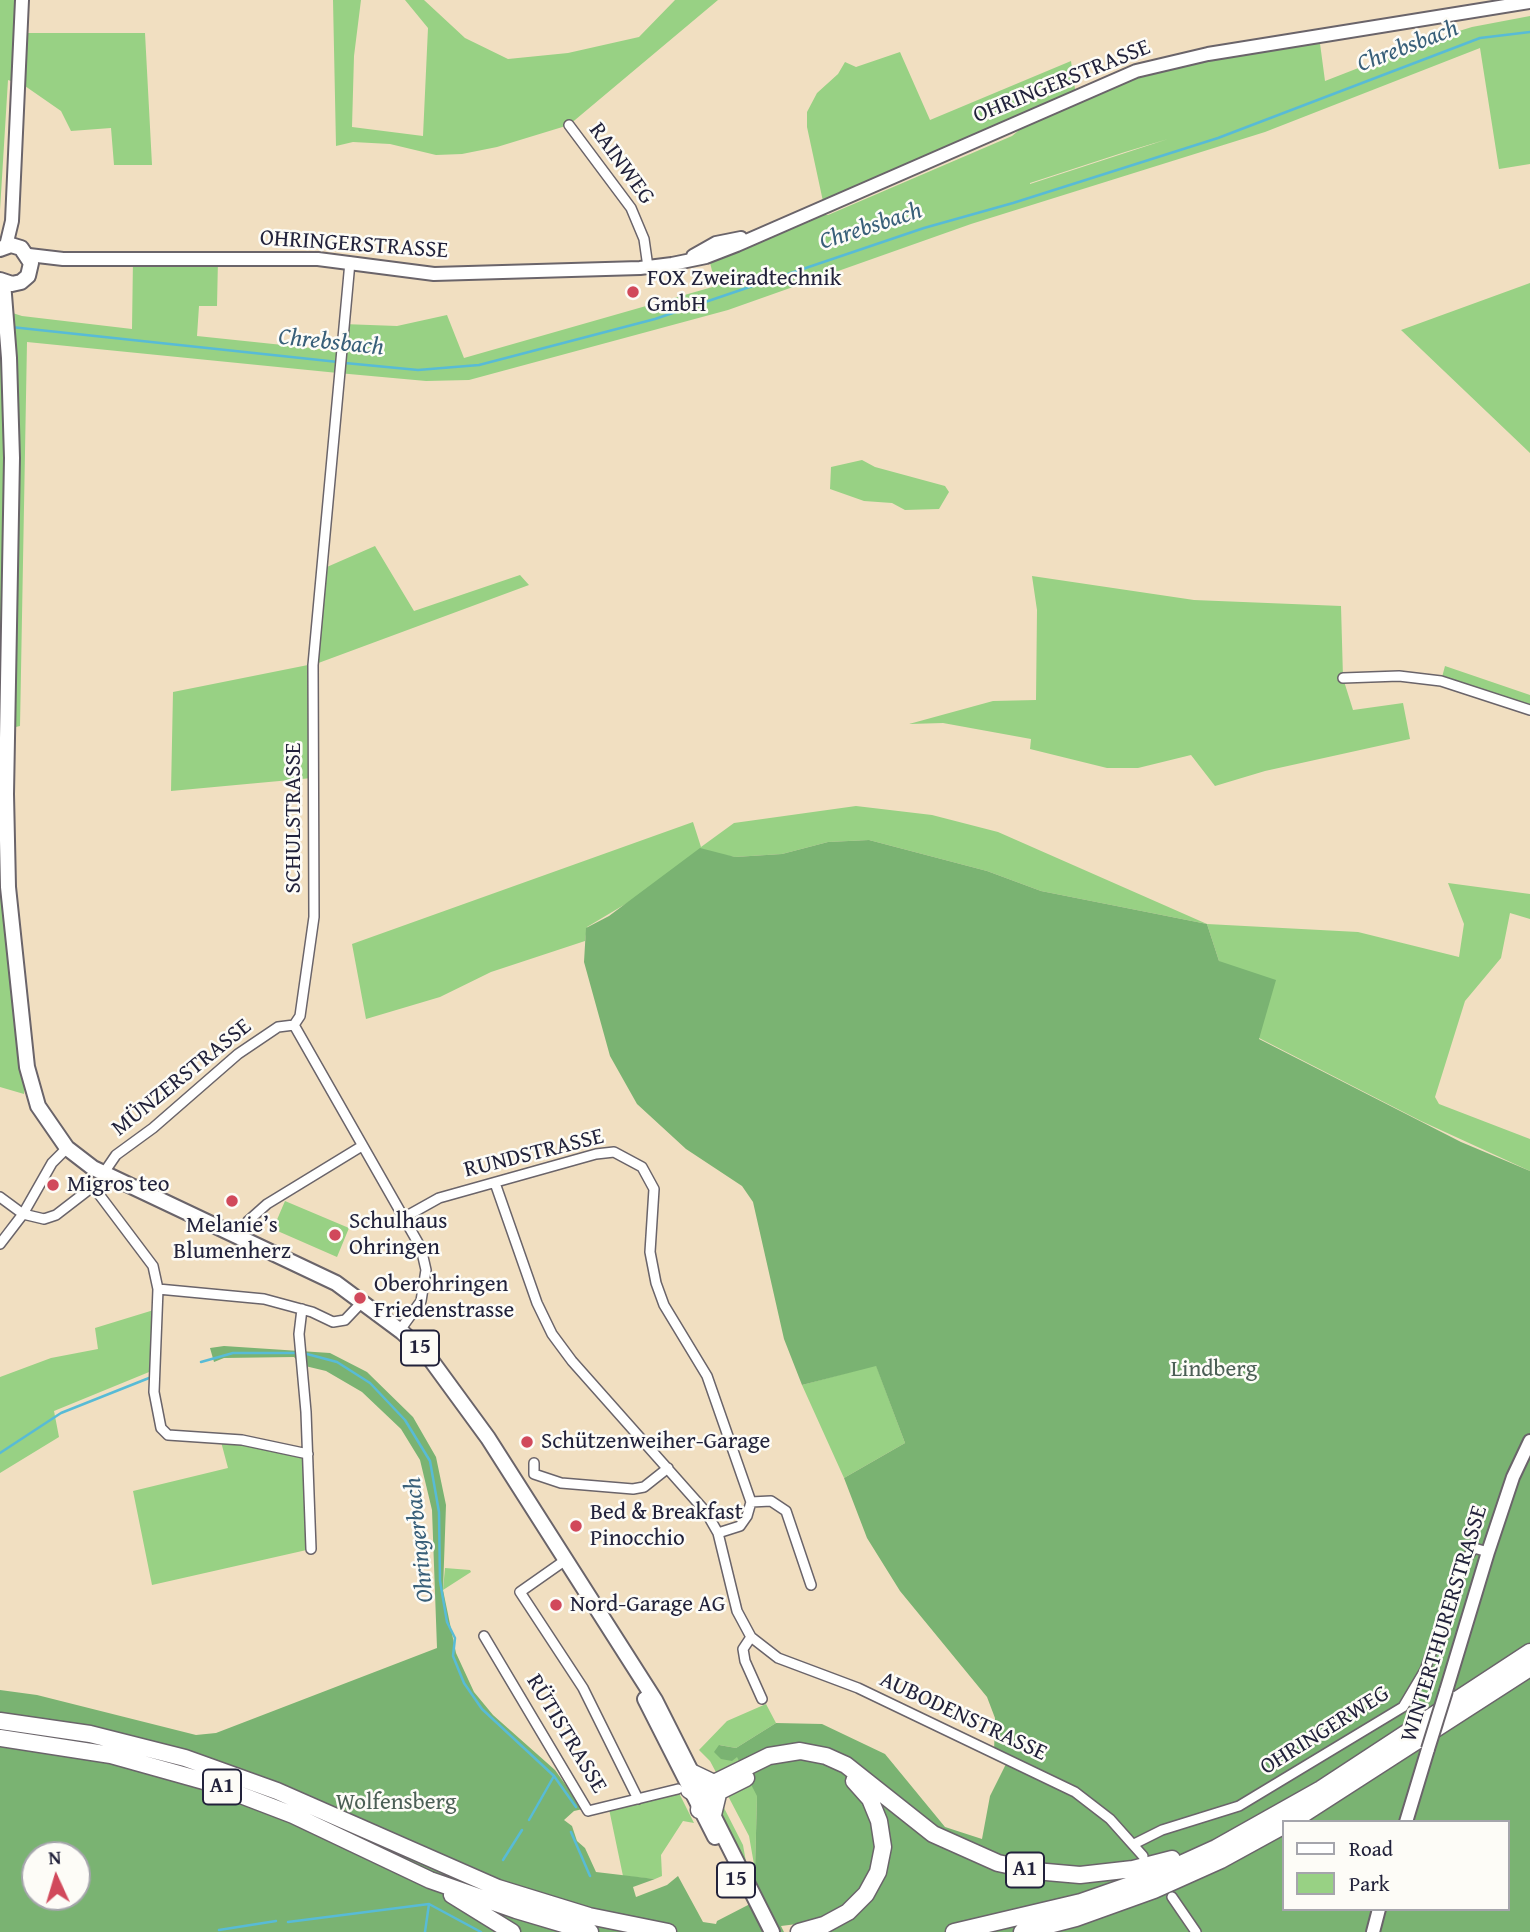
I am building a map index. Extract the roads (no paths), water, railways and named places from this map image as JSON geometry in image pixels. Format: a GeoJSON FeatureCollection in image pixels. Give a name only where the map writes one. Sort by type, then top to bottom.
{"type":"FeatureCollection","features":[{"type":"Feature","properties":{"kind":"highway","name":"A1"},"geometry":{"type":"LineString","coordinates":[[954,1932],[1035,1915],[1105,1894],[1161,1873],[1231,1840],[1321,1789],[1530,1652]]}},
{"type":"Feature","properties":{"kind":"highway"},"geometry":{"type":"LineString","coordinates":[[1294,1820],[1530,1668]]}},
{"type":"Feature","properties":{"kind":"highway","name":"A1"},"geometry":{"type":"LineString","coordinates":[[0,1721],[90,1734],[186,1758],[277,1791],[498,1888],[589,1916],[668,1932]]}},
{"type":"Feature","properties":{"kind":"highway","name":"A1"},"geometry":{"type":"LineString","coordinates":[[0,1738],[111,1755],[204,1781],[293,1815],[430,1880],[590,1932]]}},
{"type":"Feature","properties":{"kind":"highway","name":"A1"},"geometry":{"type":"LineString","coordinates":[[702,1796],[775,1754],[800,1751],[826,1756],[859,1774],[904,1813],[944,1840],[998,1863],[1046,1873],[1092,1874],[1133,1869],[1231,1840]]}},
{"type":"Feature","properties":{"kind":"highway"},"geometry":{"type":"LineString","coordinates":[[692,1773],[702,1796],[772,1765],[801,1760],[841,1771],[870,1799],[879,1821],[883,1842],[876,1878],[853,1908],[806,1930]]}},
{"type":"Feature","properties":{"kind":"highway"},"geometry":{"type":"LineString","coordinates":[[1022,1932],[1076,1918],[1154,1890],[1221,1860],[1282,1827]]}},
{"type":"Feature","properties":{"kind":"highway","name":"A1"},"geometry":{"type":"LineString","coordinates":[[430,1880],[512,1932]]}},
{"type":"Feature","properties":{"kind":"main road"},"geometry":{"type":"LineString","coordinates":[[22,0],[12,221],[14,250],[30,271]]}},
{"type":"Feature","properties":{"kind":"main road","name":"OHRINGERSTRASSE"},"geometry":{"type":"LineString","coordinates":[[14,250],[62,259],[289,259],[350,262],[402,272],[434,274],[648,267],[713,255],[1144,68],[1197,55],[1530,2]]}},
{"type":"Feature","properties":{"kind":"main road","name":"OHRINGERSTRASSE"},"geometry":{"type":"LineString","coordinates":[[30,271],[62,259]]}},
{"type":"Feature","properties":{"kind":"main road","name":"15"},"geometry":{"type":"LineString","coordinates":[[30,271],[6,282],[12,470],[6,794],[8,887],[30,1084],[44,1119],[67,1147],[103,1174],[320,1274],[363,1301],[428,1356],[455,1389],[624,1649],[655,1700],[692,1773]]}},
{"type":"Feature","properties":{"kind":"main road","name":"WINTERTHURERSTRASSE"},"geometry":{"type":"LineString","coordinates":[[1407,1820],[1488,1552],[1513,1477],[1530,1441]]}},
{"type":"Feature","properties":{"kind":"main road","name":"15"},"geometry":{"type":"LineString","coordinates":[[624,1649],[772,1932]]}},
{"type":"Feature","properties":{"kind":"main road","name":"15"},"geometry":{"type":"LineString","coordinates":[[702,1796],[762,1932]]}},
{"type":"Feature","properties":{"kind":"main road"},"geometry":{"type":"LineString","coordinates":[[1373,1932],[1378,1911]]}},
{"type":"Feature","properties":{"kind":"street","name":"RAINWEG"},"geometry":{"type":"LineString","coordinates":[[569,125],[635,215],[644,239],[648,267]]}},
{"type":"Feature","properties":{"kind":"street","name":"SCHULSTRASSE"},"geometry":{"type":"LineString","coordinates":[[294,1025],[300,1016],[314,917],[313,664],[350,262]]}},
{"type":"Feature","properties":{"kind":"street"},"geometry":{"type":"LineString","coordinates":[[1343,678],[1399,676],[1441,681],[1530,710]]}},
{"type":"Feature","properties":{"kind":"street"},"geometry":{"type":"LineString","coordinates":[[294,1025],[421,1248],[426,1269],[421,1301],[400,1330]]}},
{"type":"Feature","properties":{"kind":"street","name":"MÜNZERSTRASSE"},"geometry":{"type":"LineString","coordinates":[[103,1174],[116,1155],[153,1128],[238,1054],[278,1027],[294,1025]]}},
{"type":"Feature","properties":{"kind":"street"},"geometry":{"type":"LineString","coordinates":[[239,1235],[248,1221],[267,1204],[362,1146]]}},
{"type":"Feature","properties":{"kind":"street"},"geometry":{"type":"LineString","coordinates":[[0,1244],[23,1214],[52,1163],[67,1147]]}},
{"type":"Feature","properties":{"kind":"street","name":"RUNDSTRASSE"},"geometry":{"type":"LineString","coordinates":[[405,1217],[439,1198],[614,1152],[642,1167],[653,1189],[650,1252],[656,1283],[664,1305],[707,1376],[751,1502]]}},
{"type":"Feature","properties":{"kind":"street","name":"AUBODENSTRASSE"},"geometry":{"type":"LineString","coordinates":[[495,1183],[537,1303],[552,1334],[706,1511],[718,1533],[737,1611],[751,1637],[778,1658],[858,1688],[1066,1787],[1104,1814],[1143,1856]]}},
{"type":"Feature","properties":{"kind":"street"},"geometry":{"type":"LineString","coordinates":[[0,1197],[23,1214],[50,1218],[91,1188],[94,1189],[153,1266],[158,1289],[154,1392],[161,1428],[168,1435],[242,1440],[307,1454]]}},
{"type":"Feature","properties":{"kind":"street"},"geometry":{"type":"LineString","coordinates":[[158,1289],[243,1296],[302,1309],[333,1322],[345,1320],[363,1301]]}},
{"type":"Feature","properties":{"kind":"street"},"geometry":{"type":"LineString","coordinates":[[302,1309],[299,1334],[311,1549]]}},
{"type":"Feature","properties":{"kind":"street"},"geometry":{"type":"LineString","coordinates":[[534,1463],[534,1474],[561,1483],[633,1489],[644,1487],[667,1468]]}},
{"type":"Feature","properties":{"kind":"street"},"geometry":{"type":"LineString","coordinates":[[718,1533],[740,1526],[747,1516],[751,1502],[771,1501],[786,1511],[811,1585]]}},
{"type":"Feature","properties":{"kind":"street","name":"OHRINGERWEG"},"geometry":{"type":"LineString","coordinates":[[1134,1844],[1158,1831],[1239,1806],[1403,1707],[1424,1670],[1464,1562],[1475,1548],[1488,1552]]}},
{"type":"Feature","properties":{"kind":"street"},"geometry":{"type":"LineString","coordinates":[[567,1559],[520,1592],[583,1688],[638,1799]]}},
{"type":"Feature","properties":{"kind":"street","name":"RÜTISTRASSE"},"geometry":{"type":"LineString","coordinates":[[484,1636],[588,1811],[638,1799],[702,1796]]}},
{"type":"Feature","properties":{"kind":"street"},"geometry":{"type":"LineString","coordinates":[[751,1637],[743,1649],[745,1661],[762,1699]]}},
{"type":"Feature","properties":{"kind":"street"},"geometry":{"type":"LineString","coordinates":[[1172,1898],[1195,1931]]}},
{"type":"Feature","properties":{"kind":"waterway","name":"Chrebsbach"},"geometry":{"type":"LineString","coordinates":[[345,363],[418,370],[479,365],[655,319],[924,228],[1013,203],[1218,138],[1480,38],[1530,32]]}},
{"type":"Feature","properties":{"kind":"waterway","name":"Chrebsbach"},"geometry":{"type":"LineString","coordinates":[[11,327],[338,362]]}},
{"type":"Feature","properties":{"kind":"waterway","name":"Ohringerbach"},"geometry":{"type":"LineString","coordinates":[[201,1362],[233,1353],[296,1353]]}},
{"type":"Feature","properties":{"kind":"waterway","name":"Ohringerbach"},"geometry":{"type":"LineString","coordinates":[[307,1354],[337,1362],[370,1383],[405,1420],[430,1461],[439,1512],[440,1581],[447,1622],[455,1638],[453,1656],[464,1683],[482,1709],[554,1776],[529,1820]]}},
{"type":"Feature","properties":{"kind":"waterway","name":"Ohringerbach"},"geometry":{"type":"LineString","coordinates":[[0,1453],[61,1413],[149,1378]]}},
{"type":"Feature","properties":{"kind":"waterway"},"geometry":{"type":"LineString","coordinates":[[554,1776],[576,1807]]}},
{"type":"Feature","properties":{"kind":"waterway","name":"Ohringerbach"},"geometry":{"type":"LineString","coordinates":[[503,1860],[522,1830]]}},
{"type":"Feature","properties":{"kind":"waterway"},"geometry":{"type":"LineString","coordinates":[[571,1832],[590,1876]]}},
{"type":"Feature","properties":{"kind":"waterway"},"geometry":{"type":"LineString","coordinates":[[288,1922],[429,1904]]}},
{"type":"Feature","properties":{"kind":"waterway"},"geometry":{"type":"LineString","coordinates":[[425,1932],[429,1904],[481,1932]]}},
{"type":"Feature","properties":{"kind":"waterway"},"geometry":{"type":"LineString","coordinates":[[219,1930],[276,1921]]}},
{"type":"Feature","properties":{"kind":"place","name":"FOX Zweiradtechnik GmbH"},"geometry":{"type":"Point","coordinates":[633,292]}},
{"type":"Feature","properties":{"kind":"place","name":"Migros teo"},"geometry":{"type":"Point","coordinates":[53,1185]}},
{"type":"Feature","properties":{"kind":"place","name":"Melanie’s Blumenherz"},"geometry":{"type":"Point","coordinates":[232,1201]}},
{"type":"Feature","properties":{"kind":"place","name":"Schulhaus Ohringen"},"geometry":{"type":"Point","coordinates":[335,1235]}},
{"type":"Feature","properties":{"kind":"place","name":"Oberohringen Friedenstrasse"},"geometry":{"type":"Point","coordinates":[360,1298]}},
{"type":"Feature","properties":{"kind":"place","name":"Schützenweiher-Garage"},"geometry":{"type":"Point","coordinates":[527,1442]}},
{"type":"Feature","properties":{"kind":"place","name":"Bed & Breakfast Pinocchio"},"geometry":{"type":"Point","coordinates":[576,1526]}},
{"type":"Feature","properties":{"kind":"place","name":"Nord-Garage AG"},"geometry":{"type":"Point","coordinates":[556,1605]}},
{"type":"Feature","properties":{"kind":"park label","name":"Lindberg"},"geometry":{"type":"Point","coordinates":[1214,1370]}},
{"type":"Feature","properties":{"kind":"park label","name":"Wolfensberg"},"geometry":{"type":"Point","coordinates":[396,1803]}}]}
